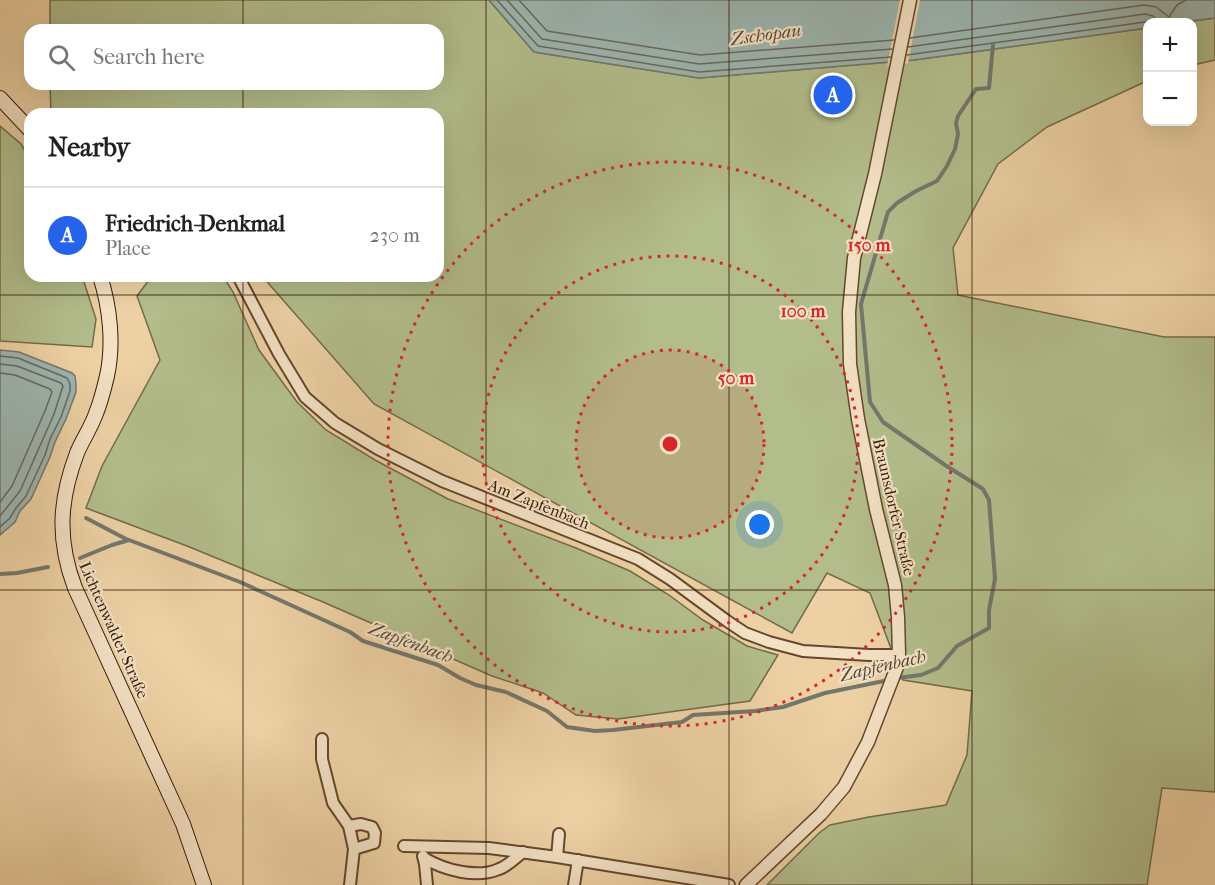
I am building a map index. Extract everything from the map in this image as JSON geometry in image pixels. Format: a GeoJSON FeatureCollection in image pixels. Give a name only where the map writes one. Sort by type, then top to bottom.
{"type":"FeatureCollection","features":[{"type":"Feature","properties":{"kind":"main road"},"geometry":{"type":"LineString","coordinates":[[0,98],[24,124]]}},
{"type":"Feature","properties":{"kind":"main road","name":"Lichtenwalder Straße"},"geometry":{"type":"LineString","coordinates":[[102,282],[109,318],[107,375],[96,415],[78,452],[66,486],[62,511],[64,555],[75,588],[183,824],[204,885]]}},
{"type":"Feature","properties":{"kind":"street","name":"Braunsdorfer Straße"},"geometry":{"type":"LineString","coordinates":[[746,885],[821,814],[844,787],[868,742],[898,661],[895,585],[862,441],[850,364],[849,312],[854,258],[875,174],[910,0]]}},
{"type":"Feature","properties":{"kind":"street","name":"Am Zapfenbach"},"geometry":{"type":"LineString","coordinates":[[241,282],[279,354],[305,397],[335,423],[378,449],[442,481],[638,559],[745,633],[803,651],[869,655],[898,661]]}},
{"type":"Feature","properties":{"kind":"street"},"geometry":{"type":"LineString","coordinates":[[322,739],[322,759],[333,803],[348,825],[354,849],[350,885]]}},
{"type":"Feature","properties":{"kind":"street"},"geometry":{"type":"LineString","coordinates":[[348,825],[361,824],[372,827],[375,833],[374,843],[354,849]]}},
{"type":"Feature","properties":{"kind":"street"},"geometry":{"type":"LineString","coordinates":[[557,857],[559,834]]}},
{"type":"Feature","properties":{"kind":"street"},"geometry":{"type":"LineString","coordinates":[[404,846],[489,848],[523,852],[729,885]]}},
{"type":"Feature","properties":{"kind":"street"},"geometry":{"type":"LineString","coordinates":[[421,846],[427,885]]}},
{"type":"Feature","properties":{"kind":"street"},"geometry":{"type":"LineString","coordinates":[[424,858],[441,867],[471,873],[488,873],[501,869],[523,852]]}},
{"type":"Feature","properties":{"kind":"street"},"geometry":{"type":"LineString","coordinates":[[574,885],[578,860]]}},
{"type":"Feature","properties":{"kind":"green space"},"geometry":{"type":"Polygon","coordinates":[[[50,0],[489,0],[534,52],[699,78],[914,60],[1143,29],[1143,83],[1047,127],[998,164],[953,248],[958,295],[1164,337],[1215,337],[1215,792],[1162,788],[1147,885],[767,885],[830,825],[946,805],[967,755],[972,691],[903,680],[870,593],[827,573],[792,633],[374,404],[267,282],[444,282],[444,108],[51,108],[50,90],[444,90],[444,24],[50,24],[50,0]]]}},
{"type":"Feature","properties":{"kind":"green space"},"geometry":{"type":"Polygon","coordinates":[[[1215,18],[1215,60],[1197,64],[1197,20],[1215,18]]]}},
{"type":"Feature","properties":{"kind":"green space"},"geometry":{"type":"Polygon","coordinates":[[[0,126],[24,149],[24,282],[84,282],[96,319],[92,347],[0,341],[0,126]]]}},
{"type":"Feature","properties":{"kind":"green space"},"geometry":{"type":"Polygon","coordinates":[[[148,282],[227,282],[259,350],[297,402],[326,430],[375,460],[448,499],[630,571],[669,595],[703,620],[747,646],[778,655],[750,701],[618,719],[576,715],[543,693],[492,676],[323,602],[187,546],[86,508],[102,466],[160,360],[137,296],[148,282]]]}},
{"type":"Feature","properties":{"kind":"water","name":"Zschopau"},"geometry":{"type":"Polygon","coordinates":[[[489,0],[1215,0],[1215,18],[1197,20],[1197,18],[1143,18],[1143,29],[914,60],[699,78],[534,52],[489,0]]]}},
{"type":"Feature","properties":{"kind":"water"},"geometry":{"type":"Polygon","coordinates":[[[0,350],[19,352],[72,373],[75,376],[76,392],[31,499],[20,511],[15,522],[0,535],[0,350]]]}},
{"type":"Feature","properties":{"kind":"pier"},"geometry":{"type":"Polygon","coordinates":[[[900,0],[920,0],[908,64],[887,66],[900,0]]]}},
{"type":"Feature","properties":{"kind":"waterway","name":"Zapfenbach"},"geometry":{"type":"LineString","coordinates":[[897,678],[921,675],[938,668],[957,646],[989,628],[989,610],[995,579],[989,500],[983,489],[883,422],[870,402],[861,304],[888,212],[897,203],[937,181],[947,166],[955,149],[958,116],[976,89],[989,88],[993,45]]}},
{"type":"Feature","properties":{"kind":"waterway"},"geometry":{"type":"LineString","coordinates":[[86,518],[128,540]]}},
{"type":"Feature","properties":{"kind":"waterway","name":"Zapfenbach"},"geometry":{"type":"LineString","coordinates":[[80,558],[129,540],[240,582],[350,632],[363,641],[438,665],[476,685],[506,692],[547,711],[567,727],[595,731],[682,722],[693,715],[783,707],[825,693],[889,680]]}},
{"type":"Feature","properties":{"kind":"waterway","name":"Zapfenbach"},"geometry":{"type":"LineString","coordinates":[[0,574],[48,567]]}},
{"type":"Feature","properties":{"kind":"place","name":"Friedrich-Denkmal"},"geometry":{"type":"Point","coordinates":[833,95]}}]}
